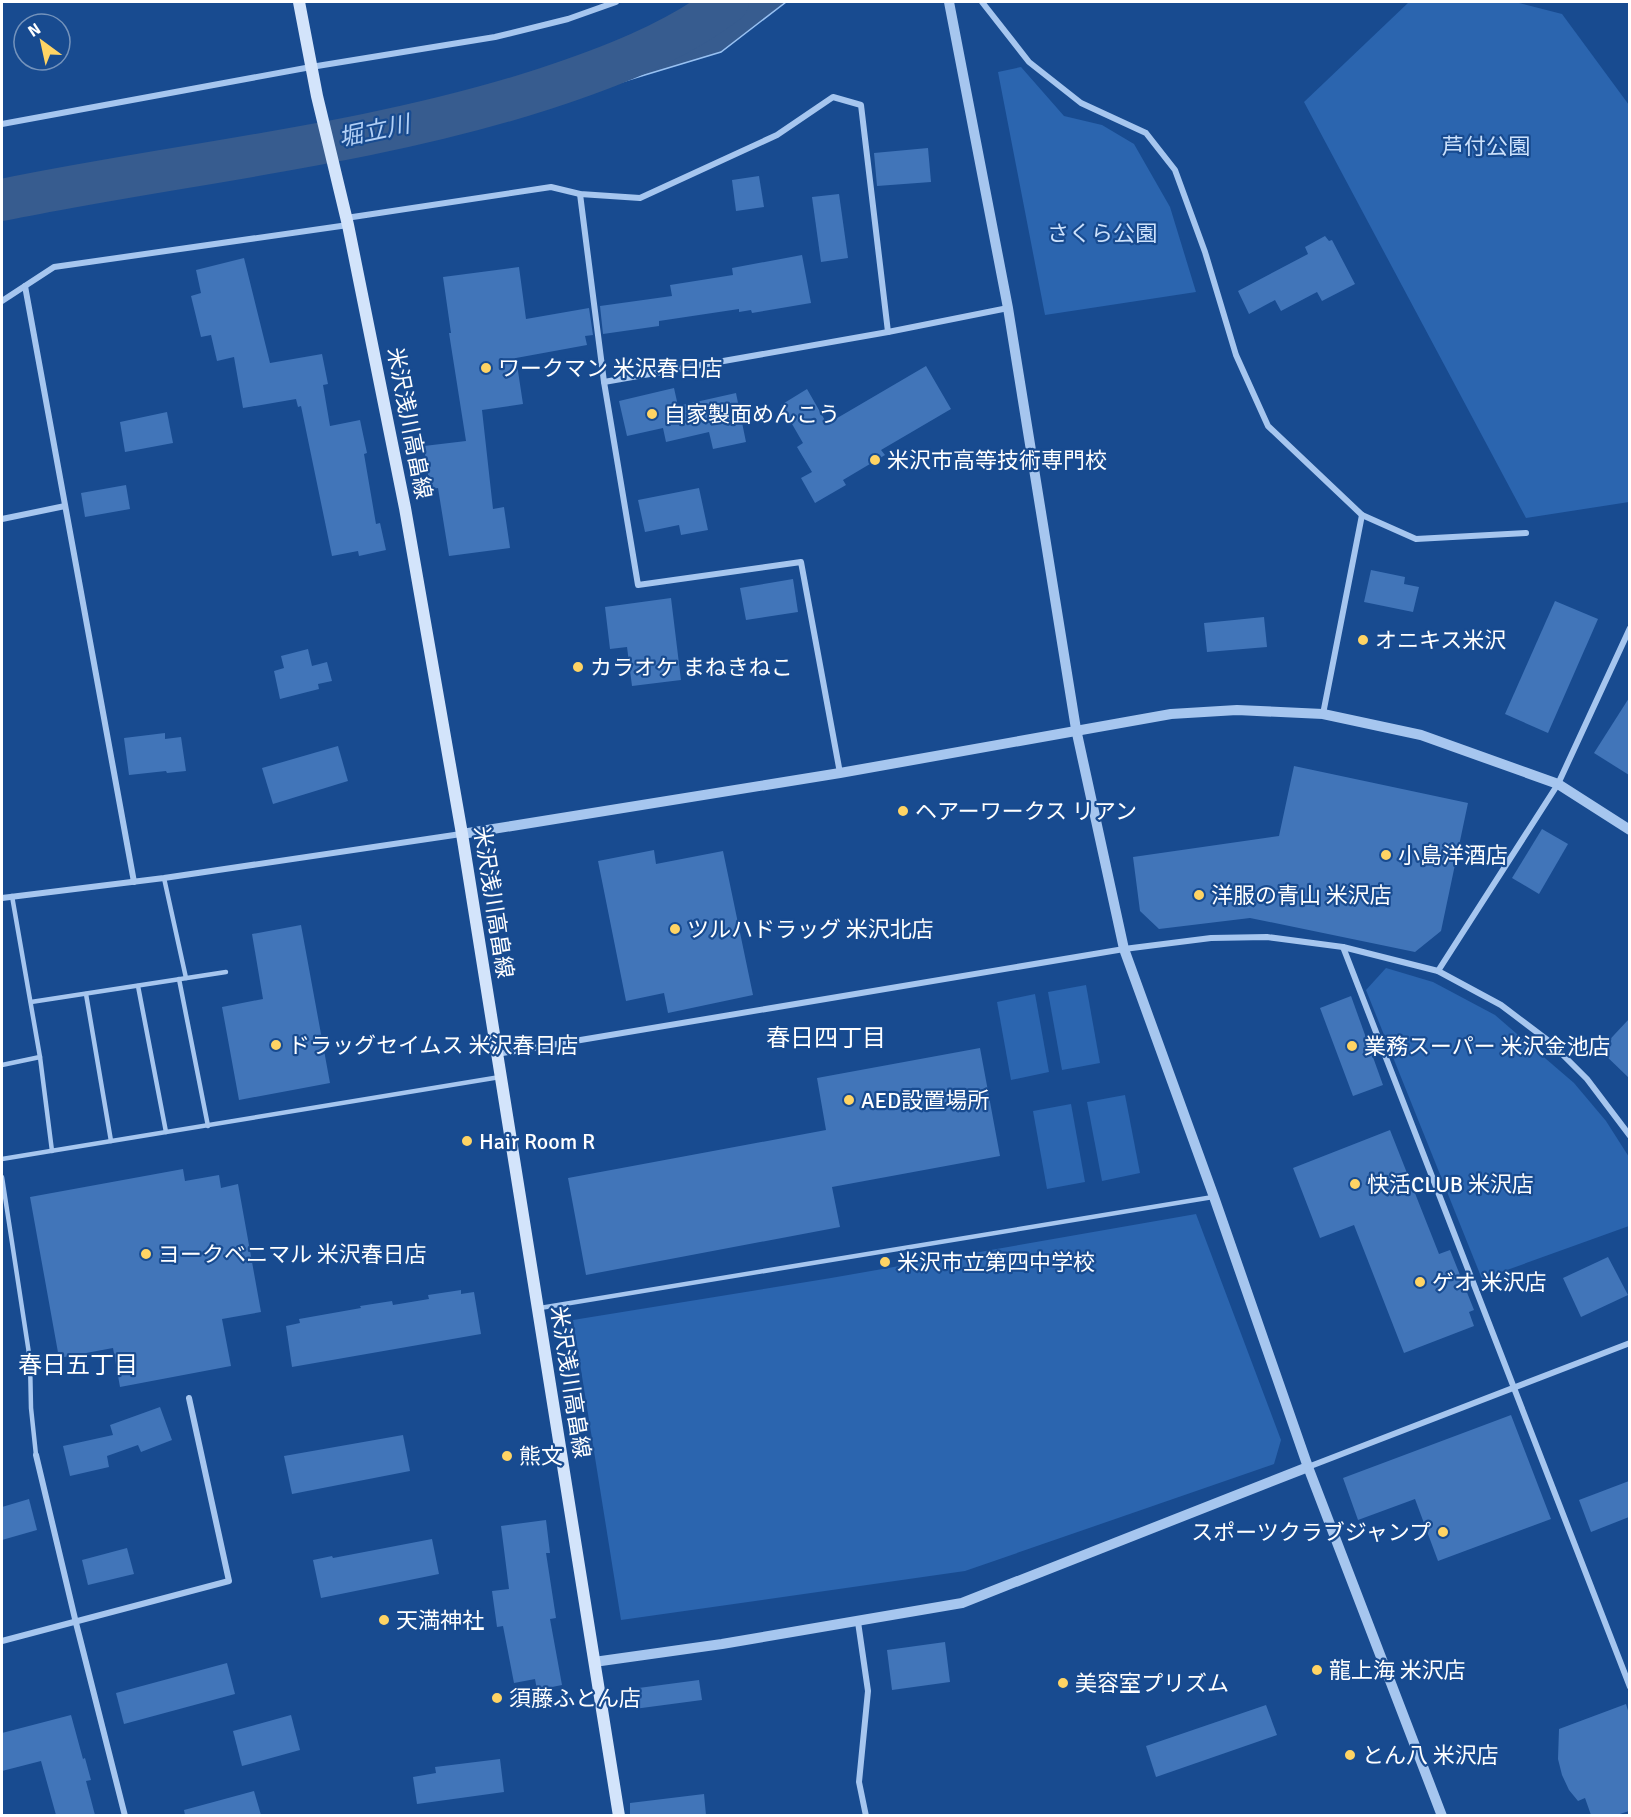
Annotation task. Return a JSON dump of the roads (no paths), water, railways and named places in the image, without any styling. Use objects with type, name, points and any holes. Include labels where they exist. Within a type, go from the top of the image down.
[{"type":"main road","name":"米沢浅川高畠線","points":[[299,2],[317,96],[347,222],[405,508],[462,834],[619,1815]]},
{"type":"street","points":[[2,124],[311,67],[495,37],[568,20],[616,2]]},
{"type":"street","points":[[949,2],[1008,308],[1076,729],[1124,949],[1308,1467],[1442,1815]]},
{"type":"street","points":[[982,2],[1029,62],[1081,103],[1146,133],[1175,170],[1205,252],[1236,355],[1268,426],[1362,515],[1416,539],[1526,533]]},
{"type":"street","points":[[2,301],[54,267],[347,222],[550,187],[580,194],[640,198],[777,135],[833,97],[861,105],[888,332]]},
{"type":"street","points":[[580,194],[604,382],[638,585],[801,562],[840,773]]},
{"type":"street","points":[[25,286],[134,882]]},
{"type":"street","points":[[604,382],[888,332],[1008,308]]},
{"type":"street","points":[[2,519],[65,506]]},
{"type":"street","points":[[1323,714],[1362,515]]},
{"type":"street","points":[[1438,971],[1558,784],[1629,628]]},
{"type":"street","points":[[2,898],[164,878],[462,834],[840,773],[1076,729],[1171,714],[1237,710],[1323,714],[1421,735],[1558,784],[1629,830]]},
{"type":"street","points":[[497,1054],[1124,949],[1211,938],[1267,937],[1343,947],[1438,971],[1501,1005],[1550,1041],[1587,1079],[1629,1136]]},
{"type":"street","points":[[1343,947],[1629,1686]]},
{"type":"street","points":[[594,1662],[722,1644],[962,1603],[1629,1343]]},
{"type":"street","points":[[2,1641],[229,1581],[189,1398]]},
{"type":"street","points":[[36,1455],[76,1623],[126,1815]]},
{"type":"street","points":[[858,1622],[868,1691],[859,1782],[866,1815]]},
{"type":"lane","points":[[164,878],[186,978]]},
{"type":"lane","points":[[12,897],[40,1057],[52,1151]]},
{"type":"lane","points":[[31,1002],[226,972]]},
{"type":"lane","points":[[179,979],[208,1125]]},
{"type":"lane","points":[[138,986],[166,1132]]},
{"type":"lane","points":[[86,994],[111,1141]]},
{"type":"lane","points":[[2,1065],[40,1057]]},
{"type":"lane","points":[[2,1159],[500,1077]]},
{"type":"lane","points":[[2,1177],[30,1360],[31,1408],[36,1455]]},
{"type":"lane","points":[[538,1308],[1214,1197]]},
{"type":"waterway","name":"堀立川","points":[[2,200],[343,139],[478,109],[568,81],[640,53],[685,30],[728,2]]},
{"type":"place","name":"ワークマン 米沢春日店","points":[[486,368]]},
{"type":"place","name":"自家製面めんこう","points":[[652,414]]},
{"type":"place","name":"米沢市高等技術専門校","points":[[875,460]]},
{"type":"place","name":"オニキス米沢","points":[[1363,640]]},
{"type":"place","name":"カラオケ まねきねこ","points":[[578,667]]},
{"type":"place","name":"ヘアーワークス リアン","points":[[903,811]]},
{"type":"place","name":"小島洋酒店","points":[[1386,855]]},
{"type":"place","name":"洋服の青山 米沢店","points":[[1199,895]]},
{"type":"place","name":"ツルハドラッグ 米沢北店","points":[[675,929]]},
{"type":"place","name":"ドラッグセイムス 米沢春日店","points":[[276,1045]]},
{"type":"place","name":"業務スーパー 米沢金池店","points":[[1352,1046]]},
{"type":"place","name":"AED設置場所","points":[[849,1100]]},
{"type":"place","name":"Hair Room R","points":[[467,1141]]},
{"type":"place","name":"快活CLUB 米沢店","points":[[1355,1184]]},
{"type":"place","name":"ヨークベニマル 米沢春日店","points":[[146,1254]]},
{"type":"place","name":"米沢市立第四中学校","points":[[885,1262]]},
{"type":"place","name":"ゲオ 米沢店","points":[[1420,1282]]},
{"type":"place","name":"熊文","points":[[507,1456]]},
{"type":"place","name":"スポーツクラブジャンプ","points":[[1443,1532]]},
{"type":"place","name":"天満神社","points":[[384,1620]]},
{"type":"place","name":"龍上海 米沢店","points":[[1317,1670]]},
{"type":"place","name":"美容室プリズム","points":[[1063,1683]]},
{"type":"place","name":"須藤ふとん店","points":[[497,1698]]},
{"type":"place","name":"とん八 米沢店","points":[[1350,1755]]},
{"type":"district","name":"春日四丁目","points":[[826,1038]]},
{"type":"district","name":"春日五丁目","points":[[78,1365]]},
{"type":"park label","name":"芦付公園","points":[[1486,146]]},
{"type":"park label","name":"さくら公園","points":[[1102,233]]}]
